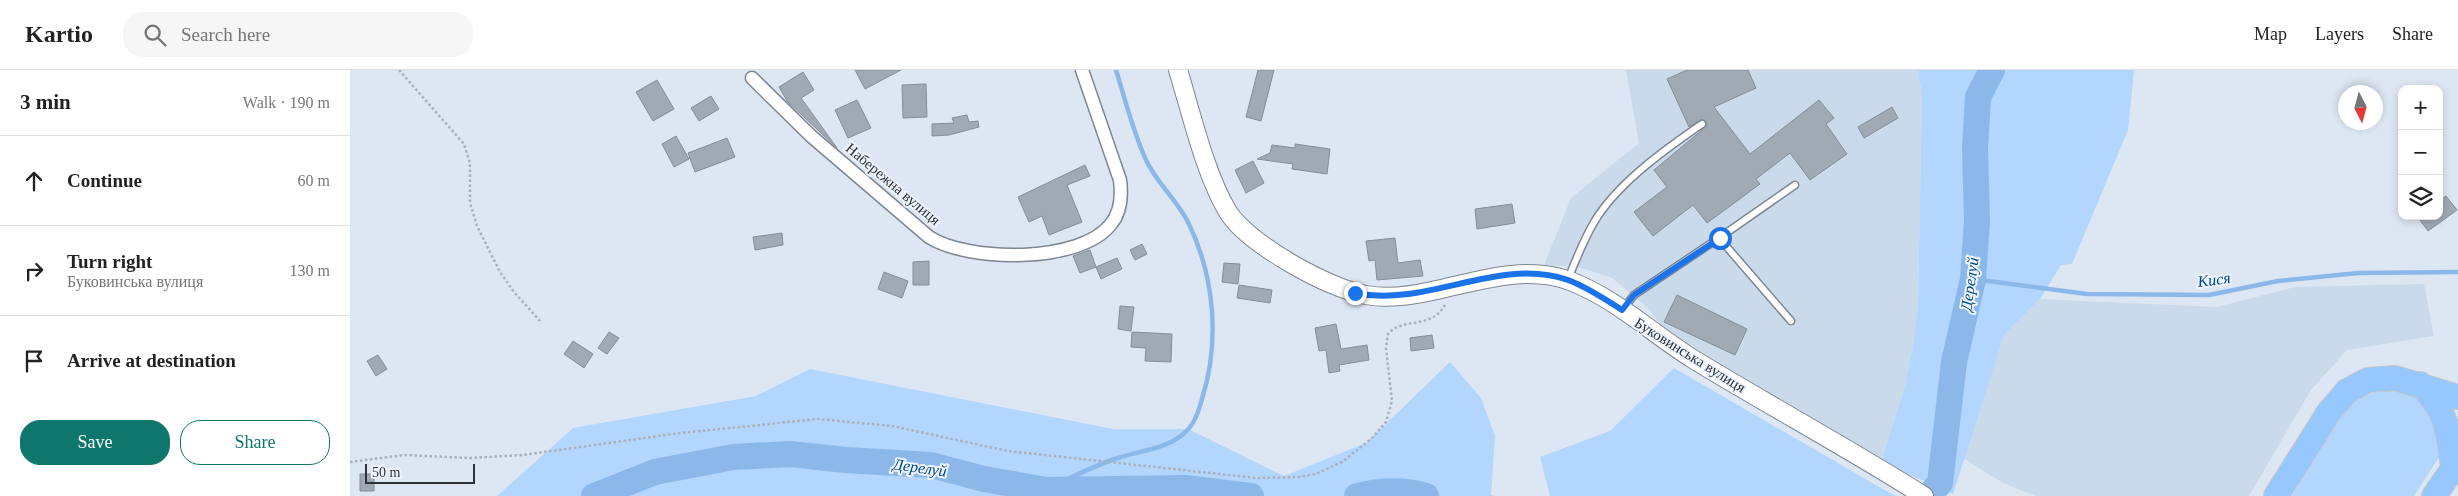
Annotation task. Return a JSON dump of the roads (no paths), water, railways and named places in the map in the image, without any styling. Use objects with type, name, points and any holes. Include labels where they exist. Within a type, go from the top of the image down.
[{"type":"highway","points":[[2276,496],[2329,412],[2347,391],[2368,380],[2395,378],[2458,397]]},
{"type":"highway","points":[[2420,384],[2441,410],[2449,432],[2456,465],[2434,496]]},
{"type":"street","name":"Набережна вулиця","points":[[752,78],[811,136],[934,240],[969,252],[1028,254],[1060,250],[1088,240],[1107,229],[1119,209],[1121,198],[1120,180],[1082,70]]},
{"type":"street","name":"Буковинська вулиця","points":[[1178,70],[1217,189],[1233,219],[1247,234],[1318,277],[1355,293],[1395,297],[1511,276],[1536,275],[1567,280],[1585,288],[1622,310],[1693,359],[1880,468],[1924,496]]},
{"type":"lane","points":[[1567,280],[1593,224],[1614,197],[1648,165],[1702,124]]},
{"type":"lane","points":[[1622,310],[1634,295],[1795,185]]},
{"type":"lane","points":[[1720,238],[1791,322]]},
{"type":"waterway","points":[[1046,490],[1106,462],[1158,447],[1175,440],[1190,428],[1195,419],[1208,377],[1213,332],[1209,287],[1204,265],[1188,222],[1155,176],[1141,149],[1116,70]]},
{"type":"waterway","name":"Дерелуй","points":[[1929,496],[1940,483],[1954,362],[1973,279],[1977,221],[1975,148],[1978,97],[1992,70]]},
{"type":"waterway","name":"Кися","points":[[1973,279],[2087,294],[2209,295],[2278,281],[2358,273],[2458,272]]},
{"type":"waterway","name":"Дерелуй","points":[[594,496],[655,472],[733,457],[790,454],[846,460],[931,465],[984,479],[1046,490],[1185,488],[1251,496]]},
{"type":"waterway","name":"Дерелуй","points":[[1357,496],[1392,491],[1426,496]]}]
